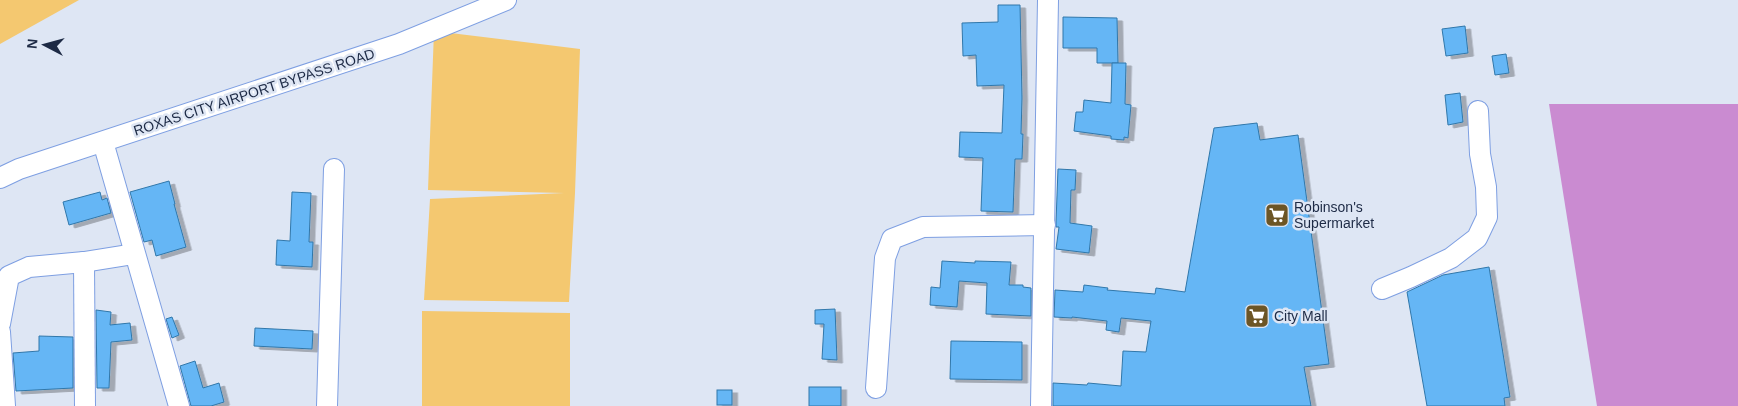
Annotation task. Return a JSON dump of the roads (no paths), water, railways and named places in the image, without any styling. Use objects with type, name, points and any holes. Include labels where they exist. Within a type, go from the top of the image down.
[{"type":"street","name":"ROXAS CITY AIRPORT BYPASS ROAD","points":[[0,178],[19,169],[400,44],[506,0]]},
{"type":"street","points":[[1041,406],[1048,0]]},
{"type":"street","points":[[1382,289],[1451,258],[1477,238],[1487,218],[1486,187],[1480,154],[1478,111]]},
{"type":"street","points":[[103,142],[179,406]]},
{"type":"street","points":[[327,406],[334,169]]},
{"type":"street","points":[[876,388],[884,267],[885,258],[892,239],[923,228],[1045,225]]},
{"type":"street","points":[[0,324],[9,276],[29,267],[84,262],[134,254]]},
{"type":"street","points":[[84,262],[85,406]]},
{"type":"street","points":[[0,332],[4,406]]},
{"type":"place","name":"Robinson's Supermarket","points":[[1277,215]]},
{"type":"place","name":"City Mall","points":[[1257,316]]}]
